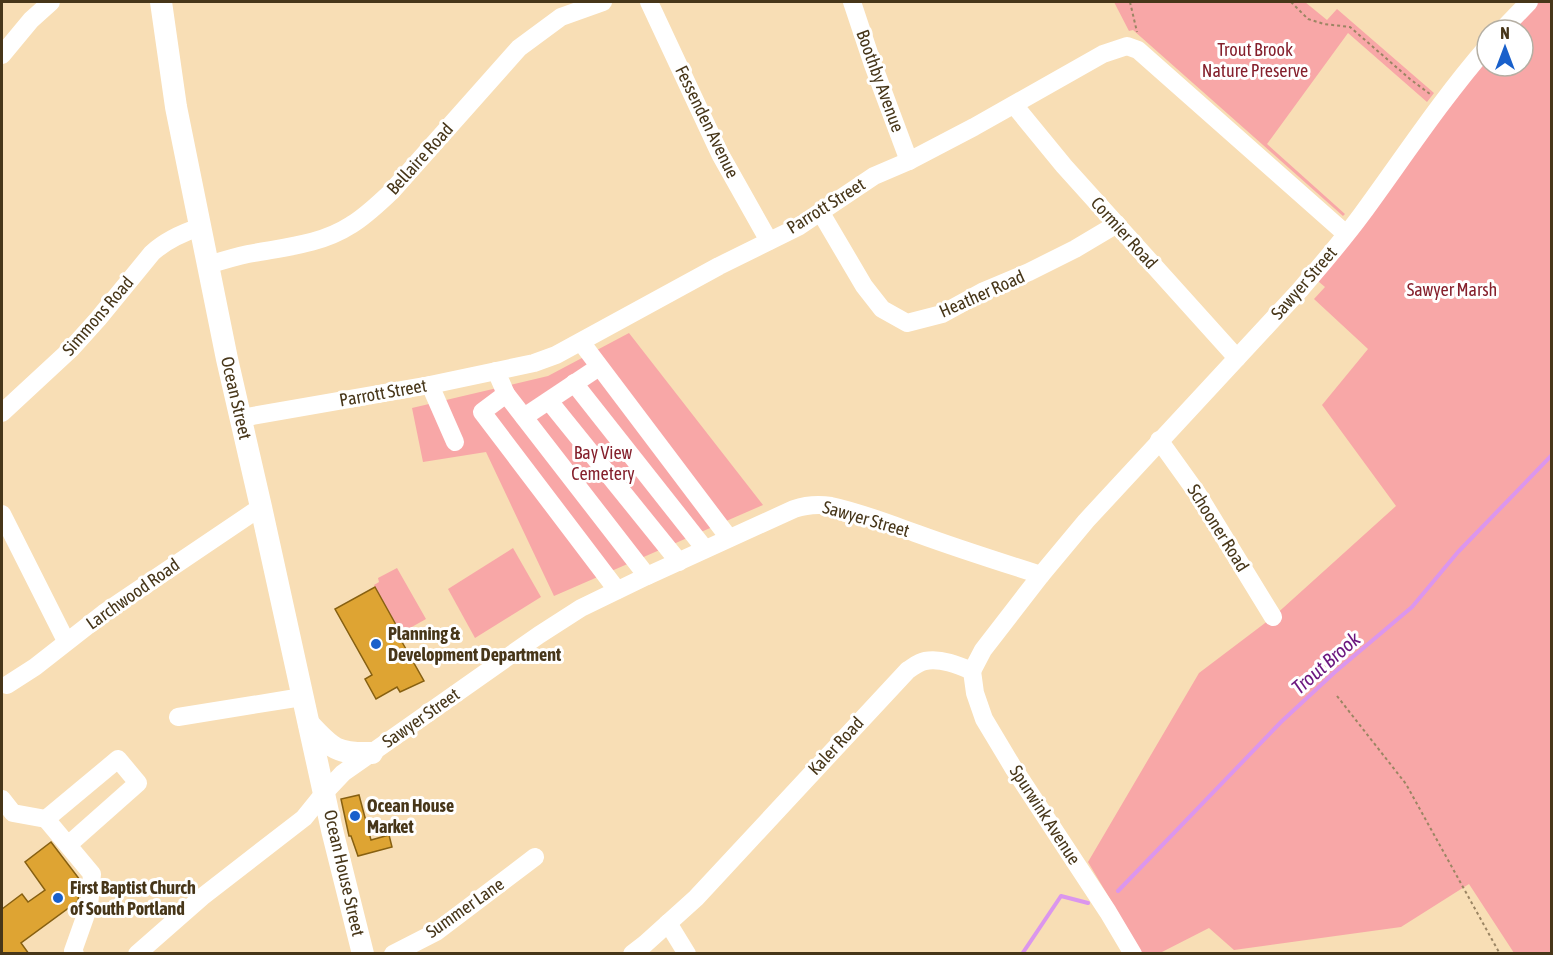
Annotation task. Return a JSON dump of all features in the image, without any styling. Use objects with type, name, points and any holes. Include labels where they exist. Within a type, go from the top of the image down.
[{"type":"main road","name":"Ocean Street","points":[[161,2],[176,107],[207,265],[325,792]]},
{"type":"main road","points":[[308,723],[326,742],[338,750],[351,754],[372,753]]},
{"type":"main road","name":"Ocean House Street","points":[[325,792],[332,830],[363,954]]},
{"type":"street","points":[[2,55],[31,20],[51,2]]},
{"type":"street","name":"Bellaire Road","points":[[207,265],[246,254],[317,241],[350,226],[391,192],[519,48],[561,17],[603,2]]},
{"type":"street","name":"Fessenden Avenue","points":[[649,2],[720,154],[769,241]]},
{"type":"street","name":"Boothby Avenue","points":[[852,2],[909,161]]},
{"type":"street","points":[[1514,18],[1529,2]]},
{"type":"street","name":"Parrott Street","points":[[241,418],[430,385],[534,363],[556,355],[719,266],[798,227],[874,176],[909,161],[1103,54],[1127,46],[1138,50]]},
{"type":"street","points":[[1138,50],[1346,234]]},
{"type":"street","name":"Sawyer Street","points":[[137,954],[202,897],[304,818],[343,773],[539,635],[582,608],[617,590],[794,509],[806,505],[829,506],[1041,575],[1086,521],[1300,290],[1363,213],[1442,103],[1475,62]]},
{"type":"street","name":"Cormier Road","points":[[1014,105],[1064,166],[1237,358]]},
{"type":"street","name":"Heather Road","points":[[821,213],[870,294],[882,309],[907,323],[942,314],[984,291],[1075,249],[1117,224]]},
{"type":"street","name":"Simmons Road","points":[[2,413],[71,349],[162,243],[200,227]]},
{"type":"street","points":[[580,342],[729,538]]},
{"type":"street","points":[[524,417],[599,367]]},
{"type":"street","points":[[496,371],[506,394],[647,576]]},
{"type":"street","points":[[574,383],[705,549]]},
{"type":"street","points":[[430,385],[455,442]]},
{"type":"street","points":[[506,394],[482,412],[617,590]]},
{"type":"street","points":[[549,401],[679,562]]},
{"type":"street","name":"Schooner Road","points":[[1160,440],[1197,493],[1273,616]]},
{"type":"street","name":"Larchwood Road","points":[[7,685],[35,667],[104,612],[261,507]]},
{"type":"street","points":[[2,514],[66,641]]},
{"type":"street","points":[[972,671],[983,650],[1041,575]]},
{"type":"street","name":"Kaler Road","points":[[632,954],[696,898],[908,670],[924,661],[938,661],[972,671]]},
{"type":"street","name":"Spurwink Avenue","points":[[972,671],[975,693],[984,719],[1133,954]]},
{"type":"street","points":[[178,717],[302,697]]},
{"type":"street","points":[[46,819],[118,759],[138,783],[68,845]]},
{"type":"street","points":[[2,799],[14,813],[46,819],[92,874],[89,906],[73,951],[75,954]]},
{"type":"street","name":"Summer Lane","points":[[393,954],[436,932],[535,857]]},
{"type":"street","points":[[668,923],[687,954]]},
{"type":"path","points":[[1130,2],[1139,38],[1138,50]]},
{"type":"path","points":[[1292,2],[1308,19],[1324,24],[1350,27],[1410,79],[1442,103]]},
{"type":"path","points":[[1337,696],[1406,784],[1500,954]]},
{"type":"green space","name":"Trout Brook Nature Preserve","points":[[1114,2],[1305,2],[1327,20],[1337,9],[1434,93],[1427,102],[1348,33],[1267,144],[1345,214],[1343,216],[1133,30],[1129,31]]},
{"type":"green space","name":"Sawyer Marsh","points":[[1529,2],[1551,2],[1551,953],[1514,953],[1469,884],[1401,927],[1234,950],[1209,928],[1160,953],[1142,953],[1088,862],[1199,673],[1273,617],[1396,506],[1322,405],[1368,349],[1314,299],[1325,287],[1312,276],[1475,63],[1475,78],[1535,78],[1535,18],[1514,18]]},
{"type":"green space","name":"Bay View Cemetery","points":[[629,333],[763,505],[554,596],[486,452],[423,462],[412,408],[548,376]]},
{"type":"green space","points":[[513,548],[541,597],[475,638],[448,589]]},
{"type":"green space","points":[[397,568],[426,619],[401,633],[374,585],[379,582],[378,578]]},
{"type":"building","name":"Planning & Development Department","points":[[375,587],[424,681],[400,692],[397,687],[376,699],[365,679],[372,675],[335,609]]},
{"type":"building","points":[[359,795],[371,840],[389,835],[392,847],[358,856],[351,836],[349,836],[341,799]]},
{"type":"building","name":"First Baptist Church of South Portland","points":[[51,842],[80,880],[78,901],[21,943],[29,954],[2,954],[2,909],[22,894],[28,902],[45,890],[25,862]]},
{"type":"waterway","name":"Trout Brook","points":[[1118,891],[1281,722],[1335,672],[1412,607],[1458,552],[1552,455]]},
{"type":"waterway","name":"Trout Brook","points":[[1022,954],[1061,896],[1088,903]]},
{"type":"place","name":"Planning & Development Department","points":[[376,644]]},
{"type":"place","name":"Ocean House Market","points":[[355,816]]},
{"type":"place","name":"First Baptist Church of South Portland","points":[[58,898]]}]
